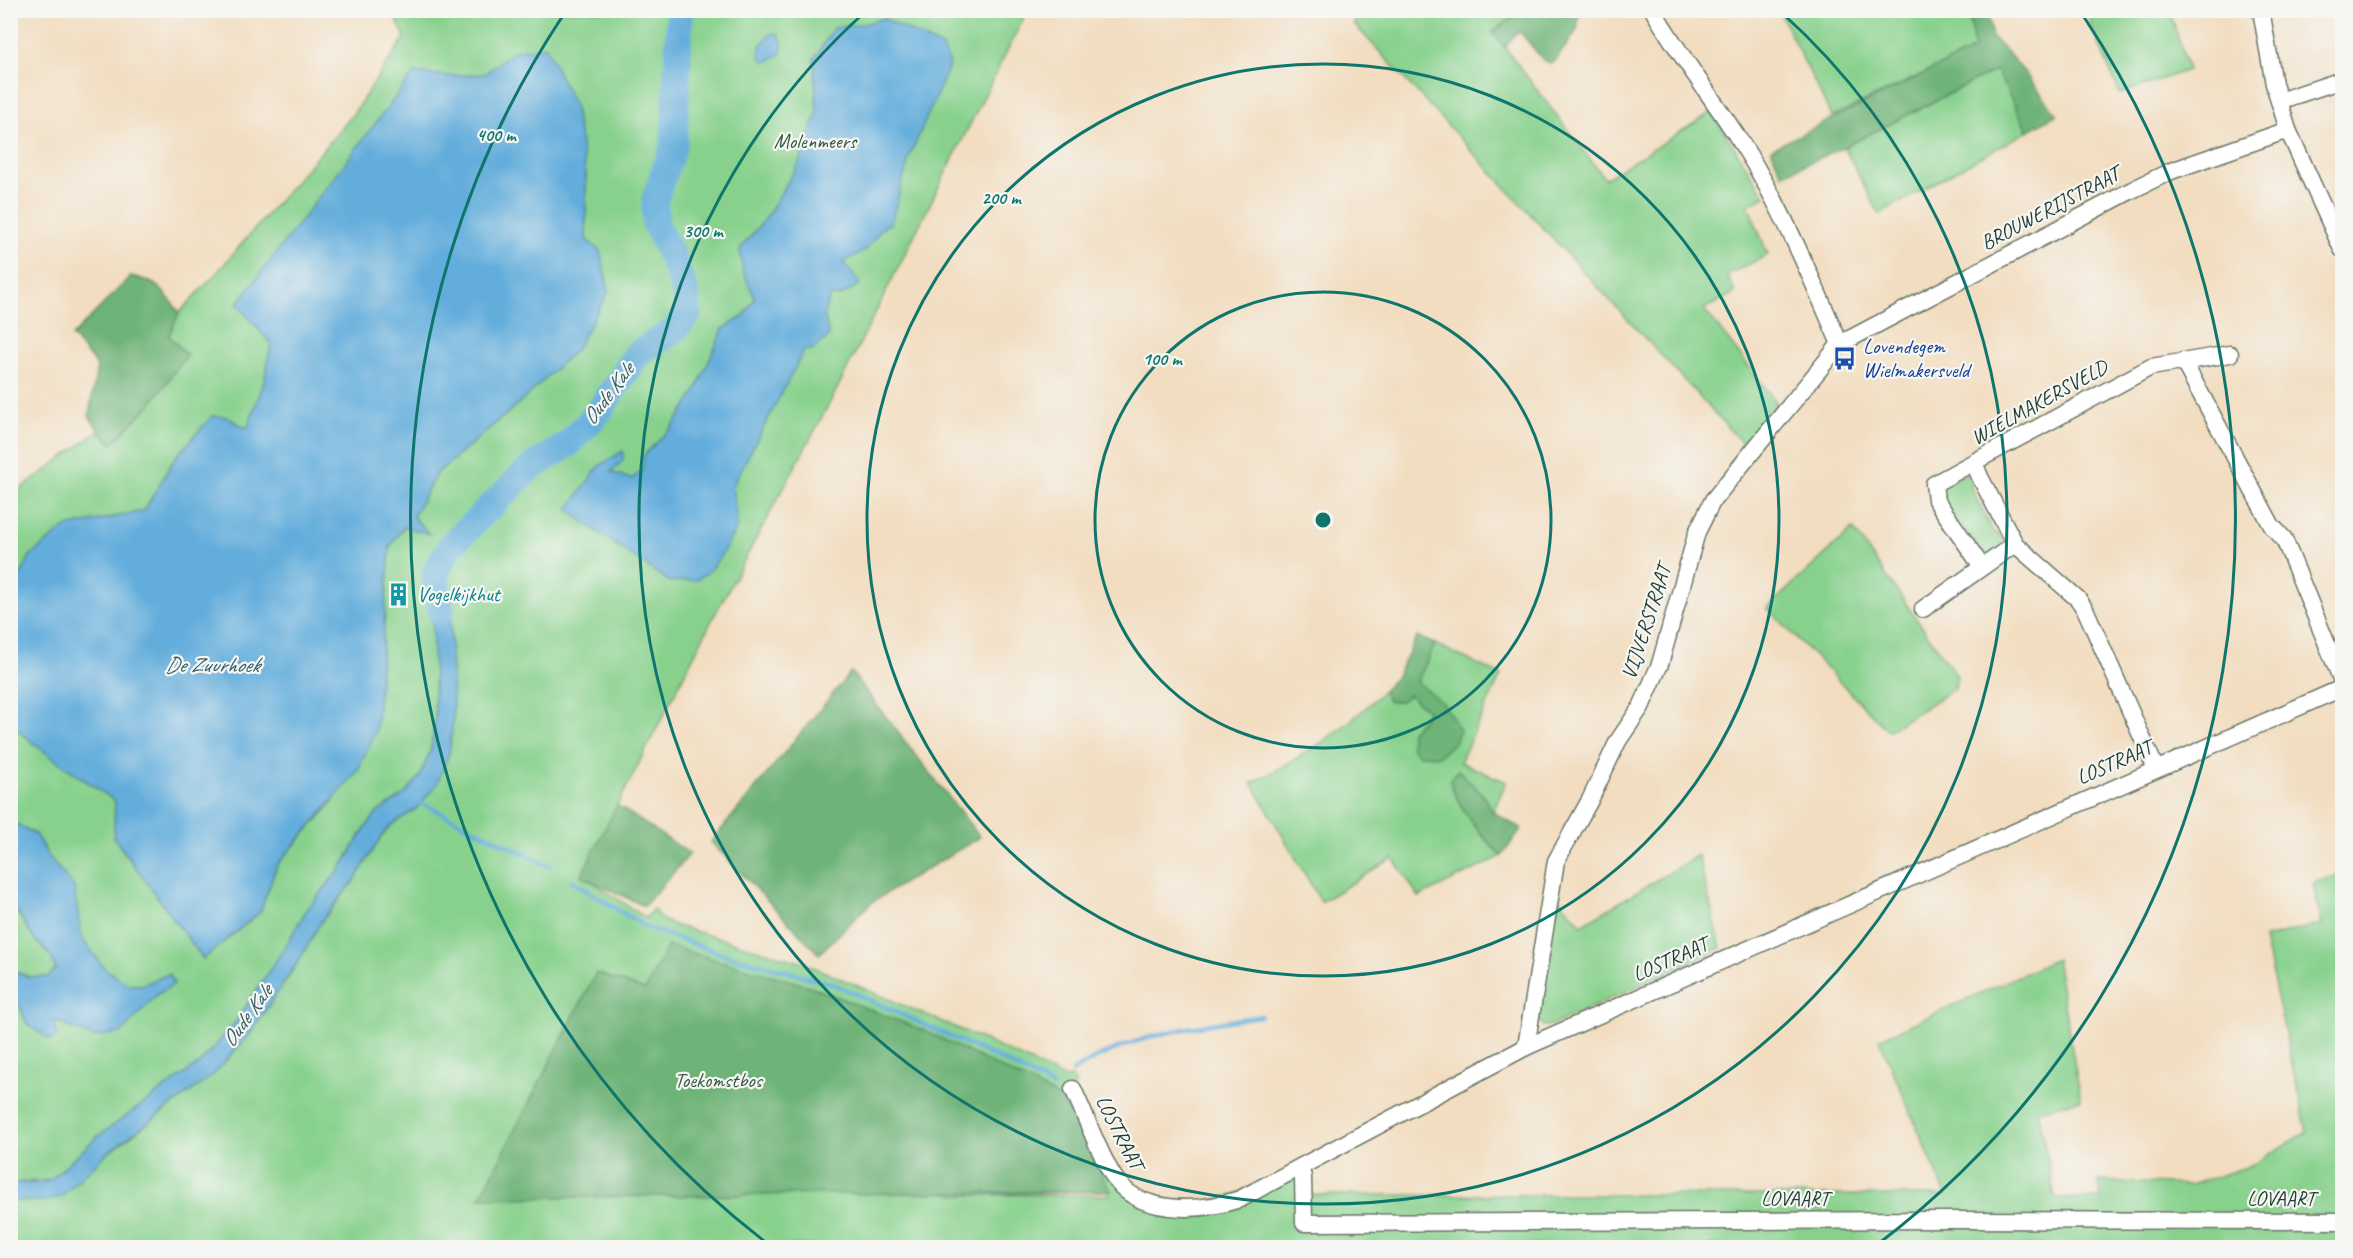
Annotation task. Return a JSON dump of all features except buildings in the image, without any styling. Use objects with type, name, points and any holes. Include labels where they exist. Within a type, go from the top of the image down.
[{"type":"street","points":[[1653,10],[1679,54],[1744,147],[1779,207],[1840,344]]},
{"type":"street","points":[[2261,10],[2279,101],[2288,129],[2343,249]]},
{"type":"street","points":[[2279,101],[2343,80]]},
{"type":"street","name":"BROUWERIJSTRAAT","points":[[1840,344],[2171,171],[2288,129]]},
{"type":"street","name":"VIJVERSTRAAT","points":[[1526,1047],[1556,861],[1590,800],[1618,741],[1641,707],[1660,664],[1696,531],[1713,500],[1840,344]]},
{"type":"street","name":"WIELMAKERSVELD","points":[[2156,769],[2079,599],[2015,544],[1974,462],[2151,367],[2230,354]]},
{"type":"street","points":[[2183,362],[2272,526],[2284,539],[2343,681]]},
{"type":"street","points":[[1974,462],[1934,484],[1934,489],[1936,500],[1982,567]]},
{"type":"street","points":[[1923,609],[2015,544]]},
{"type":"street","name":"LOSTRAAT","points":[[1073,1089],[1112,1176],[1125,1189],[1138,1198],[1176,1208],[1221,1206],[1240,1199],[1526,1047],[2343,688]]},
{"type":"street","name":"LOVAART","points":[[1299,1168],[1303,1177],[1304,1223],[1923,1220],[2343,1221]]},
{"type":"green space","points":[[1523,10],[1580,11],[1577,30],[1556,60],[1550,63],[1543,60],[1520,32],[1513,36],[1505,48],[1492,32]]},
{"type":"green space","points":[[392,11],[673,11],[668,142],[682,145],[688,11],[1027,11],[835,393],[712,620],[582,875],[646,918],[653,909],[661,919],[674,925],[804,963],[980,1038],[1066,1079],[1072,1077],[1076,1085],[1064,1091],[1125,1189],[1200,1208],[1300,1168],[1305,1195],[1946,1195],[1879,1039],[2056,959],[2081,1100],[2038,1110],[2055,1198],[2101,1199],[2098,1181],[2190,1185],[2250,1166],[2307,1132],[2264,938],[2322,924],[2313,883],[2342,874],[2342,1246],[11,1247],[11,1201],[43,1201],[212,1076],[250,1034],[301,957],[321,922],[356,878],[381,837],[390,826],[417,808],[453,722],[451,641],[436,575],[432,604],[435,721],[431,749],[420,776],[405,794],[378,812],[366,827],[341,868],[306,911],[235,1023],[200,1063],[97,1137],[50,1180],[11,1183],[10,901],[34,939],[51,956],[56,969],[48,977],[29,977],[16,972],[13,990],[27,1024],[54,1020],[93,1037],[139,1012],[156,995],[174,984],[169,974],[143,985],[129,985],[105,969],[82,939],[73,887],[49,857],[35,834],[11,821],[11,725],[50,756],[115,801],[114,838],[203,959],[260,912],[277,865],[332,803],[376,731],[390,546],[404,526],[428,533],[413,517],[436,474],[525,398],[600,251],[586,239],[586,174],[514,51],[485,74],[450,76],[414,74],[271,344],[265,379],[248,427],[243,427],[227,417],[175,458],[144,511],[66,527],[30,556],[11,597],[11,496],[99,431],[112,443],[180,312],[215,275],[351,117],[405,37]],"holes":[[[1110,1191],[1109,1195],[950,1195]]]},
{"type":"green space","points":[[1366,11],[1523,11],[1493,32],[1605,179],[1712,112],[1765,196],[1748,205],[1768,255],[1727,275],[1735,293],[1704,309],[1780,407],[1746,447],[1353,23]]},
{"type":"green space","points":[[1779,11],[1969,11],[1975,49],[1832,117]]},
{"type":"green space","points":[[1969,11],[1988,11],[1992,37],[2016,62],[2057,114],[2028,131],[1996,70],[1844,147],[1782,175],[1771,149],[1974,49]]},
{"type":"green space","points":[[2085,11],[2170,11],[2188,70],[2120,94]]},
{"type":"green space","points":[[1996,70],[2028,131],[1879,214],[1844,147]]},
{"type":"green space","points":[[131,276],[148,281],[160,288],[179,312],[169,336],[187,355],[150,405],[112,444],[89,416],[97,366],[72,336]]},
{"type":"green space","points":[[1964,474],[1972,478],[1971,487],[1993,532],[2004,539],[2002,546],[1989,554],[1982,554],[1940,497],[1940,487]]},
{"type":"green space","points":[[1853,529],[1957,676],[1955,688],[1888,731],[1767,608]]},
{"type":"green space","points":[[1417,637],[1435,644],[1417,682],[1444,704],[1460,730],[1455,742],[1439,756],[1419,755],[1411,747],[1411,731],[1425,717],[1427,710],[1409,695],[1401,701],[1389,702],[1383,691],[1396,677]]},
{"type":"green space","points":[[1435,644],[1501,675],[1460,762],[1506,782],[1493,812],[1482,794],[1452,787],[1473,824],[1502,856],[1419,897],[1393,858],[1321,902],[1252,783],[1321,743],[1353,719],[1383,691],[1389,702],[1409,695],[1427,710],[1425,717],[1417,724],[1444,704],[1417,682]]},
{"type":"green space","points":[[851,672],[980,837],[872,902],[819,954],[711,842]]},
{"type":"green space","points":[[1458,770],[1482,794],[1493,812],[1521,829],[1502,856],[1479,831],[1458,800],[1450,781]]},
{"type":"green space","points":[[617,805],[690,854],[644,906],[581,876]]},
{"type":"green space","points":[[1698,855],[1721,948],[1553,1025],[1543,1026],[1538,1020],[1556,896],[1582,925]]},
{"type":"green space","name":"Toekomstbos","points":[[668,946],[809,986],[930,1033],[1061,1098],[1111,1191],[480,1198],[596,973],[645,990]]},
{"type":"water","name":"Molenmeers","points":[[883,18],[942,47],[950,64],[909,158],[891,223],[882,228],[866,250],[843,262],[860,284],[841,296],[830,296],[824,313],[829,336],[813,350],[805,349],[733,485],[737,527],[720,557],[709,571],[697,580],[670,582],[568,509],[599,466],[623,451],[623,460],[611,472],[631,479],[643,470],[643,456],[672,427],[694,395],[723,329],[744,316],[755,298],[743,272],[740,249],[766,218],[798,165],[817,114],[814,59],[834,28],[868,23]]},
{"type":"water","points":[[777,33],[782,44],[780,55],[773,57],[770,61],[764,61],[760,57],[760,46],[770,34]]},
{"type":"water","name":"De Zuurhoek","points":[[546,46],[575,108],[586,174],[586,239],[600,251],[609,291],[576,349],[525,398],[436,474],[413,517],[429,534],[404,527],[390,546],[376,731],[357,772],[277,865],[260,912],[203,959],[114,838],[115,801],[50,756],[11,725],[11,597],[30,556],[66,527],[144,511],[175,458],[212,416],[227,417],[243,427],[248,427],[265,379],[271,344],[237,304],[414,73],[450,76],[485,74],[514,51]]},
{"type":"water","points":[[435,574],[450,603],[453,722],[449,754],[436,786],[417,808],[390,826],[381,837],[356,878],[321,922],[301,957],[250,1034],[212,1076],[109,1151],[61,1197],[43,1201],[11,1201],[11,1183],[40,1183],[50,1180],[97,1137],[200,1063],[235,1023],[306,911],[341,868],[366,827],[378,812],[405,794],[420,776],[431,749],[435,721],[432,604]]},
{"type":"water","points":[[11,821],[35,834],[49,857],[74,887],[82,939],[105,969],[129,985],[143,985],[169,974],[174,984],[156,995],[121,1033],[93,1037],[55,1021],[57,1037],[50,1040],[27,1024],[13,990],[16,972],[29,977],[48,977],[56,969],[51,956],[34,939],[11,901]]},
{"type":"water","points":[[907,1245],[2342,1247],[577,1247]]},
{"type":"waterway","name":"Oude Kale","points":[[441,611],[435,574],[450,546],[530,468],[567,445],[598,413],[638,353],[672,332],[688,314],[686,294],[673,259],[655,223],[655,199],[674,144],[680,10]]},
{"type":"waterway","points":[[417,801],[549,866]]},
{"type":"waterway","points":[[572,881],[646,927],[722,954],[834,984],[1000,1059],[1052,1086]]},
{"type":"waterway","points":[[1072,1072],[1093,1059],[1139,1041],[1187,1028],[1261,1016]]},
{"type":"place","name":"Lovendegem Wielmakersveld","points":[[1845,358]]},
{"type":"place","name":"Vogelkijkhut","points":[[399,594]]}]
